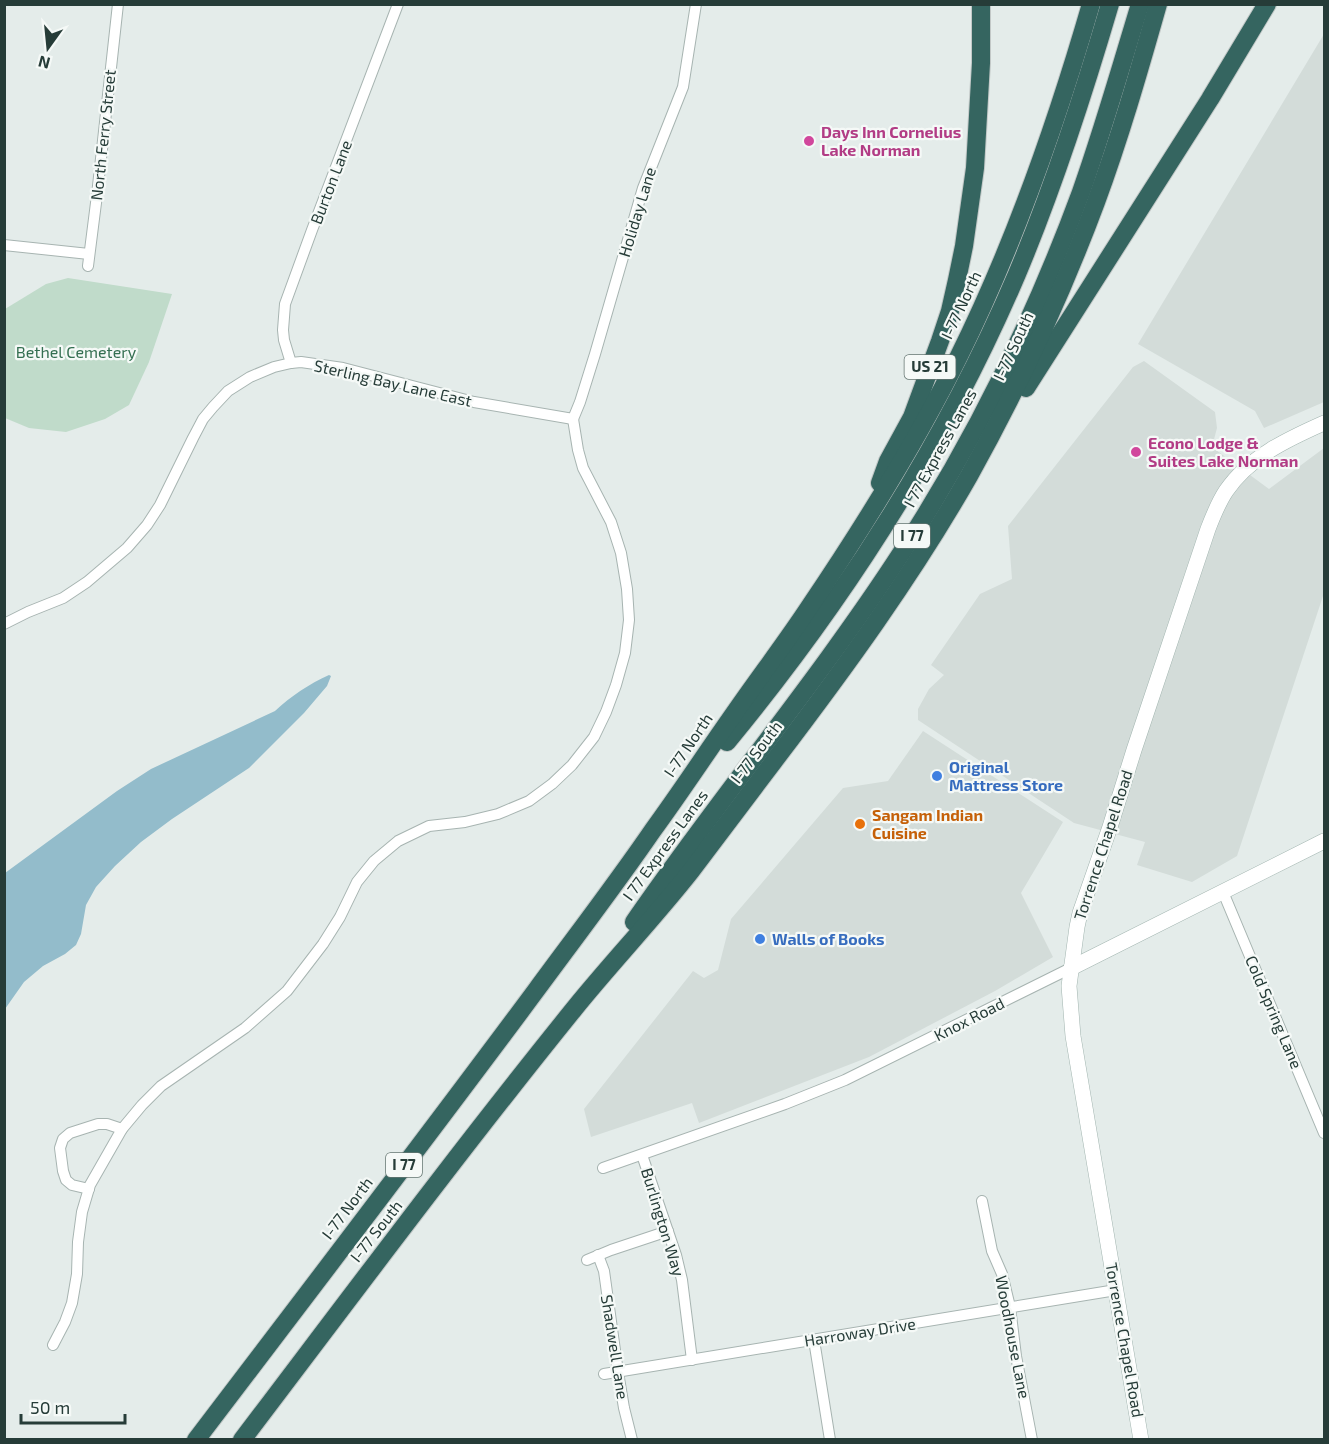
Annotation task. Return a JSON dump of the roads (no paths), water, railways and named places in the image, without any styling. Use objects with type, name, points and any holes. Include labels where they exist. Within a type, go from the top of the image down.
[{"type":"highway","name":"US 21","points":[[869,516],[888,461],[912,417],[950,311],[957,279],[969,219],[975,168],[981,63],[981,4]]},
{"type":"highway","name":"I-77 North","points":[[196,1440],[486,1057],[651,834],[809,608],[869,516],[937,400],[1000,268],[1052,132],[1091,4]]},
{"type":"highway","name":"I 77 Express Lanes","points":[[651,834],[793,658],[878,536],[928,452],[979,356],[1035,230],[1069,138],[1110,4]]},
{"type":"highway","name":"I 77 Express Lanes","points":[[575,1007],[675,862],[846,634],[902,551],[954,466],[1022,333],[1062,241],[1096,147],[1140,4]]},
{"type":"highway","name":"I-77 South","points":[[242,1440],[396,1236],[575,1007],[689,873],[801,726],[917,561],[969,474],[1034,349],[1078,247],[1113,153],[1158,4]]},
{"type":"highway","points":[[969,474],[1210,99],[1267,4]]},
{"type":"street","name":"North Ferry Street","points":[[88,266],[118,4]]},
{"type":"street","name":"Burton Lane","points":[[291,363],[282,330],[285,304],[398,4]]},
{"type":"street","name":"Holiday Lane","points":[[573,419],[592,363],[643,188],[683,87],[696,4]]},
{"type":"street","points":[[4,245],[89,254]]},
{"type":"street","name":"Sterling Bay Lane East","points":[[4,624],[63,598],[87,582],[121,553],[147,525],[160,505],[193,438],[213,407],[228,391],[250,377],[274,367],[291,363],[316,363],[474,402],[573,419]]},
{"type":"street","points":[[52,1345],[65,1322],[72,1303],[77,1274],[82,1212],[88,1190],[122,1129],[142,1105],[161,1086],[245,1028],[287,991],[323,944],[357,882],[374,861],[398,841],[429,826],[465,822],[498,814],[529,801],[572,765],[594,737],[613,694],[625,653],[628,620],[627,589],[621,553],[611,522],[583,468],[573,419]]},
{"type":"street","name":"Torrence Chapel Road","points":[[1141,1440],[1073,1036],[1069,995],[1080,913],[1216,508],[1227,489],[1244,470],[1271,449],[1324,423]]},
{"type":"street","name":"Knox Road","points":[[603,1168],[785,1104],[845,1080],[1324,842]]},
{"type":"street","name":"Cold Spring Lane","points":[[1223,892],[1324,1132]]},
{"type":"street","points":[[88,1190],[72,1185],[66,1180],[60,1148],[63,1139],[70,1133],[98,1124],[107,1124],[122,1129]]},
{"type":"street","name":"Burlington Way","points":[[642,1155],[676,1255],[682,1280],[692,1360]]},
{"type":"street","name":"Woodhouse Lane","points":[[982,1201],[992,1251],[1002,1274],[1010,1307],[1016,1356],[1032,1440]]},
{"type":"street","points":[[586,1260],[668,1231]]},
{"type":"street","name":"Shadwell Lane","points":[[598,1255],[604,1271],[618,1372],[632,1440]]},
{"type":"street","name":"Harroway Drive","points":[[604,1374],[1116,1290]]},
{"type":"street","points":[[814,1340],[830,1440]]},
{"type":"water","points":[[331,676],[327,686],[304,713],[249,768],[172,819],[141,842],[115,866],[96,887],[86,905],[81,934],[76,945],[43,966],[24,982],[5,1009],[5,873],[117,791],[151,769],[275,711],[300,691]]},
{"type":"place","name":"Days Inn Cornelius Lake Norman","points":[[809,141]]},
{"type":"place","name":"Econo Lodge & Suites Lake Norman","points":[[1136,452]]},
{"type":"place","name":"Original Mattress Store","points":[[937,776]]},
{"type":"place","name":"Sangam Indian Cuisine","points":[[860,824]]},
{"type":"place","name":"Walls of Books","points":[[760,939]]},
{"type":"park label","name":"Bethel Cemetery","points":[[76,352]]}]
